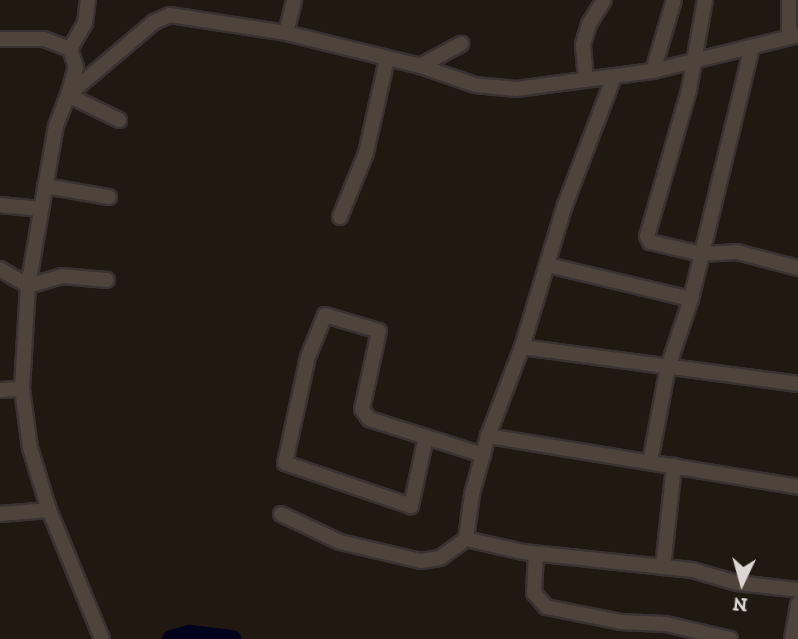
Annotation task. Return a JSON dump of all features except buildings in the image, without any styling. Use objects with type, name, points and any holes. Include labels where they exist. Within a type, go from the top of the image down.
[{"type":"street","points":[[88,0],[85,23],[70,49],[76,67],[55,126],[29,286],[22,389],[30,448],[49,510],[102,639]]},
{"type":"street","points":[[286,33],[295,0]]},
{"type":"street","points":[[586,80],[583,44],[589,24],[604,0]]},
{"type":"street","points":[[653,71],[674,0]]},
{"type":"street","points":[[705,0],[694,58],[647,236],[650,242],[701,254],[737,252],[798,268]]},
{"type":"street","points":[[68,95],[154,22],[170,15],[286,33],[420,66],[475,85],[516,89],[653,71],[694,58],[793,36],[789,0]]},
{"type":"street","points":[[0,38],[44,39],[70,49]]},
{"type":"street","points":[[420,66],[461,44]]},
{"type":"street","points":[[650,462],[668,367],[691,299],[752,46]]},
{"type":"street","points":[[340,217],[366,153],[387,59]]},
{"type":"street","points":[[281,514],[340,542],[421,561],[440,558],[466,539],[488,436],[522,347],[565,205],[614,77]]},
{"type":"street","points":[[68,95],[119,120]]},
{"type":"street","points":[[45,186],[109,197]]},
{"type":"street","points":[[0,205],[41,209]]},
{"type":"street","points":[[548,265],[691,299]]},
{"type":"street","points":[[0,268],[29,286],[62,276],[107,280]]},
{"type":"street","points":[[430,443],[411,506],[285,463],[308,356],[325,316],[379,331],[362,409],[369,419],[430,443],[483,455]]},
{"type":"street","points":[[522,347],[798,384]]},
{"type":"street","points":[[0,390],[22,389]]},
{"type":"street","points":[[488,436],[798,486]]},
{"type":"street","points":[[663,567],[674,466]]},
{"type":"street","points":[[0,514],[49,510]]},
{"type":"street","points":[[466,539],[536,554],[663,567],[737,583],[798,590]]},
{"type":"street","points":[[536,554],[534,593],[546,607],[621,622],[666,624],[730,639]]},
{"type":"street","points":[[792,639],[798,604]]},
{"type":"waterway","points":[[171,639],[189,634],[232,639]]}]
